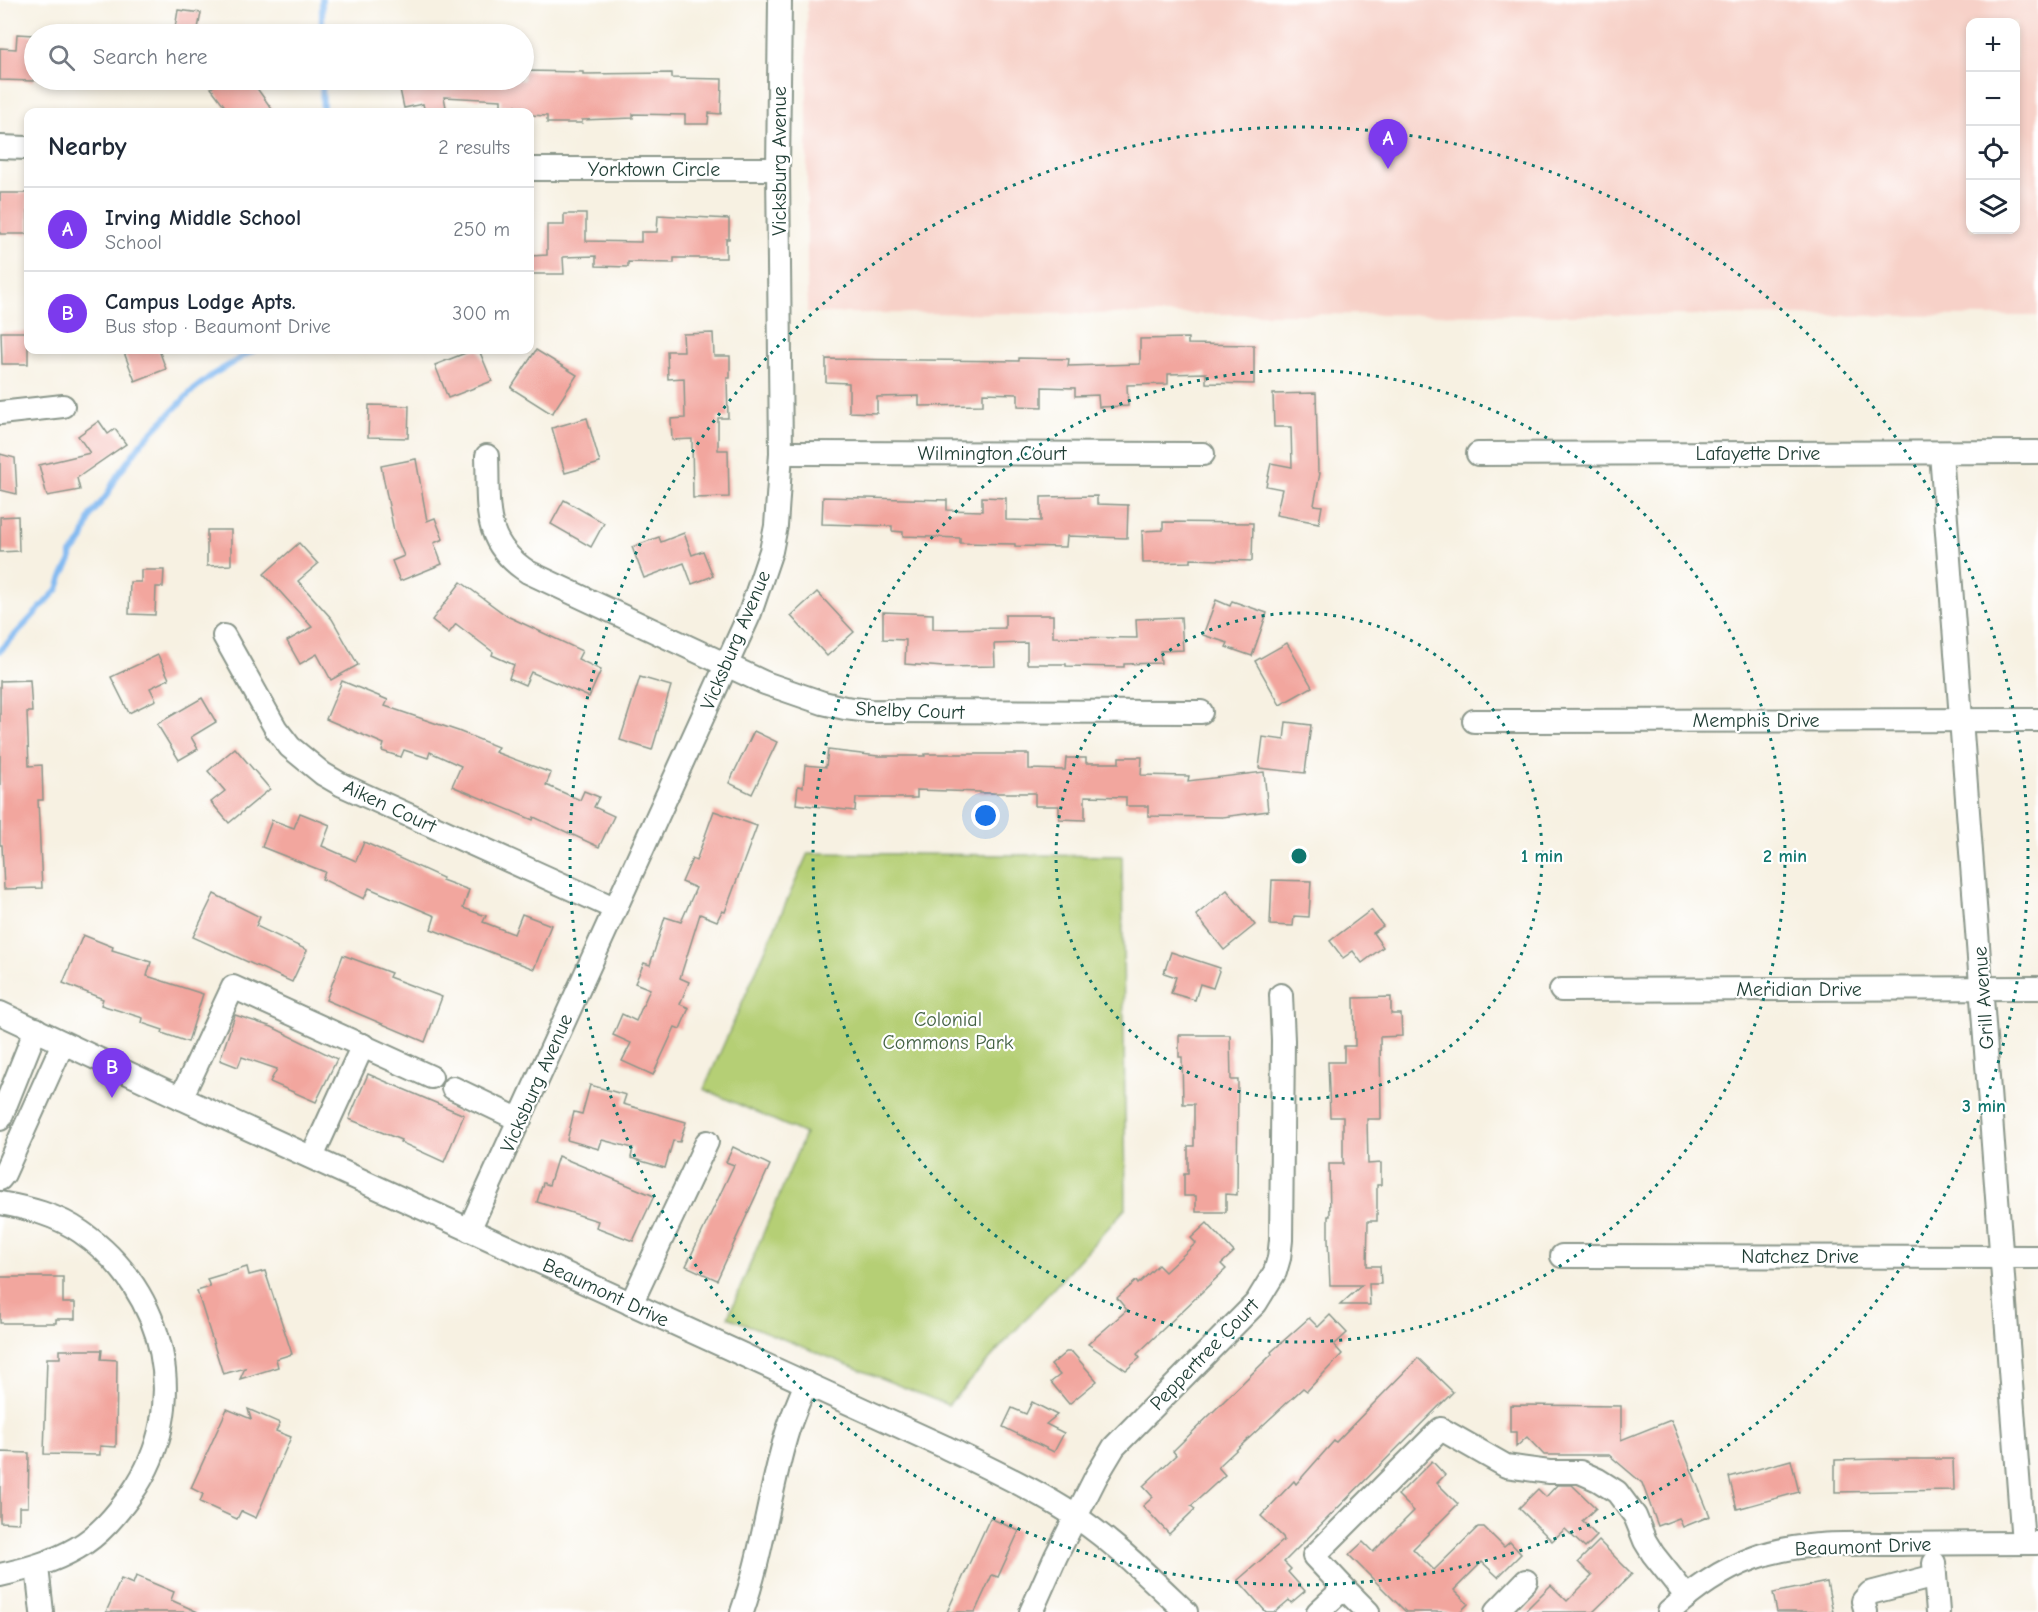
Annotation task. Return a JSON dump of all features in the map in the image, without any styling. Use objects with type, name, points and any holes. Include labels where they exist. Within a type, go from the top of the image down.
[{"type":"street","name":"Vicksburg Avenue","points":[[469,1230],[750,613],[771,551],[776,526],[781,453],[778,169],[780,0]]},
{"type":"street","points":[[0,147],[24,148]]},
{"type":"street","name":"Yorktown Circle","points":[[534,169],[778,169]]},
{"type":"street","points":[[0,413],[63,406]]},
{"type":"street","name":"Lafayette Drive","points":[[1478,454],[2038,452]]},
{"type":"street","name":"Wilmington Court","points":[[781,453],[1203,454]]},
{"type":"street","name":"Grill Avenue","points":[[1941,453],[1983,988],[2019,1501],[2031,1543]]},
{"type":"street","name":"Shelby Court","points":[[487,456],[488,508],[491,528],[501,548],[515,564],[528,573],[727,663],[765,683],[824,703],[870,711],[1201,712]]},
{"type":"street","name":"Aiken Court","points":[[224,636],[276,729],[290,747],[323,774],[353,790],[614,908]]},
{"type":"street","name":"Memphis Drive","points":[[1474,721],[2038,720]]},
{"type":"street","points":[[181,1098],[233,987],[431,1077]]},
{"type":"street","name":"Meridian Drive","points":[[1561,990],[2038,988]]},
{"type":"street","name":"Peppertree Court","points":[[1031,1612],[1096,1477],[1114,1447],[1240,1322],[1267,1288],[1275,1272],[1280,1258],[1281,1240],[1283,1040],[1281,996]]},
{"type":"street","name":"Beaumont Drive","points":[[0,1013],[1012,1480],[1076,1517],[1132,1562],[1186,1612]]},
{"type":"street","points":[[0,1119],[8,1089],[36,1029]]},
{"type":"street","points":[[0,1179],[63,1043]]},
{"type":"street","points":[[312,1157],[363,1045]]},
{"type":"street","points":[[453,1088],[520,1120]]},
{"type":"street","points":[[631,1304],[707,1142]]},
{"type":"street","points":[[0,1203],[34,1209],[81,1231],[122,1267],[151,1313],[165,1366],[163,1420],[146,1472],[115,1517],[79,1547],[37,1567],[0,1575]]},
{"type":"street","name":"Natchez Drive","points":[[1562,1256],[2038,1257]]},
{"type":"street","points":[[742,1612],[753,1582],[786,1433],[806,1383]]},
{"type":"street","points":[[1368,1612],[1314,1556],[1441,1429],[1506,1466],[1549,1472],[1581,1472],[1617,1492],[1635,1516],[1653,1554],[1687,1597]]},
{"type":"street","points":[[1933,1543],[1938,1612]]},
{"type":"street","name":"Beaumont Drive","points":[[1670,1612],[1710,1578],[1753,1558],[1779,1550],[1809,1545],[2031,1543]]},
{"type":"street","points":[[37,1567],[42,1612]]},
{"type":"street","points":[[1866,1612],[1863,1601],[1870,1593],[1935,1576]]},
{"type":"street","points":[[1496,1612],[1526,1581]]},
{"type":"street","points":[[1317,1612],[1344,1588]]},
{"type":"shaded area","points":[[807,0],[2038,0],[2038,316],[807,313]]},
{"type":"green space","name":"Colonial Commons Park","points":[[808,853],[1122,856],[1126,1208],[948,1405],[728,1317],[805,1134],[704,1089]]},
{"type":"building","points":[[178,10],[201,13],[199,24],[176,24]]},
{"type":"building","points":[[17,34],[24,34],[24,81],[0,80],[0,48],[16,49]]},
{"type":"building","points":[[534,71],[583,72],[583,74],[672,73],[672,78],[722,79],[721,114],[709,113],[708,124],[685,124],[685,115],[633,114],[633,118],[582,120],[582,123],[547,123],[547,116],[534,115],[534,108],[501,106],[501,100],[444,97],[446,107],[424,108],[423,104],[404,108],[400,90],[534,90]]},
{"type":"building","points":[[212,90],[258,90],[271,108],[226,108]]},
{"type":"building","points":[[0,193],[24,193],[24,234],[0,234]]},
{"type":"building","points":[[564,214],[586,214],[586,241],[641,242],[641,232],[657,232],[658,215],[729,219],[729,239],[726,239],[726,258],[674,258],[674,263],[628,262],[628,267],[596,266],[596,256],[563,257],[564,274],[534,274],[534,256],[547,255],[547,225],[564,225]]},
{"type":"building","points":[[1,332],[24,332],[24,354],[28,354],[28,364],[2,364]]},
{"type":"building","points":[[713,333],[714,356],[730,356],[730,378],[727,378],[728,418],[718,418],[718,450],[728,450],[729,497],[693,498],[692,439],[672,440],[671,419],[685,418],[684,378],[668,379],[667,351],[684,351],[683,334]]},
{"type":"building","points":[[1188,338],[1188,344],[1254,345],[1254,384],[1206,383],[1206,373],[1168,374],[1168,384],[1127,385],[1128,406],[1099,407],[1098,395],[1075,396],[1075,388],[1042,387],[1042,407],[1018,406],[1018,394],[983,393],[983,405],[919,406],[919,396],[877,397],[877,413],[849,412],[849,383],[826,382],[826,359],[1019,361],[1019,358],[1069,359],[1068,366],[1140,364],[1140,339]]},
{"type":"building","points":[[536,350],[577,375],[552,414],[511,388]]},
{"type":"building","points":[[125,354],[160,354],[166,369],[135,381]]},
{"type":"building","points":[[463,354],[481,354],[492,381],[448,398],[435,365]]},
{"type":"building","points":[[1316,393],[1318,472],[1320,473],[1314,505],[1322,506],[1319,523],[1276,515],[1282,489],[1266,486],[1271,463],[1292,467],[1291,427],[1274,427],[1273,394]]},
{"type":"building","points":[[369,405],[409,406],[408,438],[368,437]]},
{"type":"building","points":[[587,418],[600,463],[565,473],[552,428]]},
{"type":"building","points":[[99,421],[108,434],[115,429],[126,444],[77,478],[80,490],[47,496],[39,465],[90,453],[78,436]]},
{"type":"building","points":[[0,454],[15,458],[17,494],[0,490]]},
{"type":"building","points":[[416,459],[427,521],[435,518],[443,539],[434,543],[442,564],[400,581],[392,561],[404,556],[394,531],[381,466]]},
{"type":"building","points":[[1097,496],[1097,504],[1128,505],[1127,538],[1067,536],[1066,547],[1015,546],[1015,544],[960,543],[960,538],[903,536],[903,532],[892,531],[892,526],[822,524],[823,497],[947,500],[947,510],[982,511],[982,497],[1006,498],[1006,520],[1041,521],[1041,497]]},
{"type":"building","points":[[564,500],[604,523],[591,547],[551,524]]},
{"type":"building","points":[[18,516],[19,551],[0,552],[0,517]]},
{"type":"building","points":[[1163,522],[1253,523],[1252,561],[1191,559],[1191,562],[1143,563],[1142,531],[1163,530]]},
{"type":"building","points":[[207,530],[231,530],[231,565],[207,566]]},
{"type":"building","points":[[684,533],[692,555],[703,551],[713,576],[692,584],[684,563],[644,578],[632,547],[659,537],[661,542]]},
{"type":"building","points":[[299,543],[318,564],[298,581],[332,619],[358,665],[331,680],[317,654],[300,664],[287,641],[312,627],[264,574]]},
{"type":"building","points":[[141,570],[164,570],[163,587],[156,587],[155,615],[129,614],[130,582],[141,582]]},
{"type":"building","points":[[461,582],[507,616],[582,651],[578,659],[601,670],[589,697],[531,672],[525,685],[509,678],[514,665],[492,655],[493,652],[456,624],[449,633],[432,620]]},
{"type":"building","points":[[817,592],[854,632],[827,656],[791,616]]},
{"type":"building","points":[[1216,600],[1230,606],[1232,601],[1267,613],[1252,656],[1226,647],[1228,643],[1203,635]]},
{"type":"building","points":[[883,612],[933,614],[933,629],[1005,628],[1005,615],[1053,615],[1053,637],[1137,638],[1136,619],[1181,617],[1183,650],[1160,651],[1161,663],[1124,664],[1124,667],[1066,666],[1066,664],[1027,664],[1027,643],[994,644],[995,666],[943,667],[905,664],[906,640],[883,639]]},
{"type":"building","points":[[1287,643],[1312,687],[1280,705],[1255,661]]},
{"type":"building","points":[[158,655],[169,679],[150,688],[156,700],[129,713],[111,677]]},
{"type":"building","points":[[640,677],[671,686],[652,750],[620,740]]},
{"type":"building","points":[[30,680],[32,712],[27,712],[29,766],[42,765],[43,800],[38,800],[42,888],[4,889],[2,845],[0,845],[0,681]]},
{"type":"building","points":[[342,681],[388,700],[385,706],[498,747],[495,752],[551,773],[546,785],[580,800],[584,791],[599,797],[594,807],[614,816],[599,847],[534,817],[533,820],[452,786],[461,766],[430,752],[428,758],[404,750],[401,757],[382,751],[384,744],[326,719]]},
{"type":"building","points":[[202,698],[216,722],[191,737],[198,749],[179,760],[157,724]]},
{"type":"building","points":[[1286,722],[1311,725],[1305,773],[1259,768],[1263,737],[1284,740]]},
{"type":"building","points":[[754,731],[777,742],[752,794],[729,783]]},
{"type":"building","points":[[235,748],[270,789],[229,823],[211,802],[225,791],[208,771]]},
{"type":"building","points":[[828,750],[878,756],[1029,754],[1029,769],[1065,770],[1066,758],[1086,758],[1086,763],[1119,763],[1119,757],[1142,757],[1141,775],[1189,776],[1188,781],[1264,772],[1268,811],[1222,817],[1148,816],[1148,806],[1126,806],[1126,797],[1085,796],[1085,820],[1059,819],[1059,806],[1035,806],[1035,793],[917,790],[917,798],[856,798],[855,811],[796,804],[798,786],[803,787],[805,765],[826,767]]},
{"type":"building","points":[[714,811],[757,826],[725,912],[722,911],[717,921],[700,914],[680,978],[689,982],[680,1004],[689,1008],[680,1029],[675,1027],[653,1075],[622,1061],[631,1043],[613,1035],[622,1014],[636,1021],[650,989],[635,983],[644,963],[650,965],[665,917],[681,922],[696,888],[682,882],[692,859],[696,861]]},
{"type":"building","points":[[300,813],[330,825],[322,846],[356,861],[364,842],[443,878],[442,880],[469,890],[463,908],[486,916],[483,922],[514,934],[522,914],[551,925],[534,969],[431,929],[435,916],[369,888],[364,899],[322,879],[325,872],[262,847],[272,820],[294,828]]},
{"type":"building","points":[[1272,880],[1311,881],[1309,917],[1294,916],[1293,926],[1270,925]]},
{"type":"building","points":[[1227,890],[1255,925],[1224,950],[1196,915]]},
{"type":"building","points":[[214,894],[260,917],[256,926],[307,950],[292,982],[193,937]]},
{"type":"building","points":[[1371,910],[1383,926],[1373,933],[1383,947],[1362,963],[1353,951],[1343,958],[1330,941]]},
{"type":"building","points":[[83,935],[113,947],[112,950],[151,962],[147,976],[203,994],[188,1042],[142,1023],[143,1018],[101,1005],[103,999],[63,983]]},
{"type":"building","points":[[1171,952],[1220,968],[1213,988],[1200,984],[1195,1000],[1171,993],[1176,977],[1164,973]]},
{"type":"building","points":[[343,955],[391,973],[389,977],[442,997],[425,1042],[326,1000]]},
{"type":"building","points":[[1391,997],[1391,1014],[1401,1014],[1402,1036],[1380,1037],[1381,1119],[1367,1119],[1368,1164],[1381,1163],[1381,1185],[1377,1185],[1377,1221],[1368,1221],[1367,1266],[1380,1266],[1381,1284],[1369,1284],[1370,1305],[1340,1305],[1362,1285],[1330,1285],[1329,1164],[1343,1164],[1343,1117],[1330,1117],[1328,1062],[1344,1062],[1344,1046],[1355,1046],[1354,998]]},
{"type":"building","points":[[235,1015],[272,1027],[337,1059],[316,1102],[270,1082],[277,1069],[242,1057],[238,1067],[220,1060]]},
{"type":"building","points":[[1179,1035],[1230,1035],[1231,1080],[1238,1080],[1237,1195],[1226,1194],[1226,1212],[1196,1212],[1196,1196],[1184,1196],[1184,1174],[1188,1174],[1188,1146],[1194,1146],[1194,1104],[1183,1104]]},
{"type":"building","points":[[368,1074],[464,1115],[444,1162],[400,1142],[401,1140],[349,1119]]},
{"type":"building","points":[[590,1085],[626,1095],[623,1104],[686,1122],[680,1142],[673,1141],[665,1168],[631,1158],[633,1148],[602,1140],[599,1149],[567,1140],[574,1112],[582,1114]]},
{"type":"building","points":[[733,1147],[770,1165],[717,1280],[686,1266],[734,1165],[726,1162]]},
{"type":"building","points":[[558,1156],[654,1196],[633,1241],[596,1227],[598,1221],[537,1202],[543,1183],[549,1185]]},
{"type":"building","points":[[1207,1223],[1234,1252],[1221,1264],[1226,1269],[1137,1354],[1140,1358],[1126,1370],[1088,1344],[1127,1310],[1117,1298],[1136,1281],[1138,1284],[1158,1265],[1165,1272],[1196,1243],[1191,1238]]},
{"type":"building","points":[[247,1267],[249,1275],[265,1271],[292,1354],[276,1359],[278,1367],[240,1379],[245,1368],[223,1374],[197,1291],[210,1287],[207,1279]]},
{"type":"building","points":[[0,1277],[63,1277],[63,1303],[75,1303],[75,1319],[56,1319],[56,1323],[0,1323]]},
{"type":"building","points":[[1330,1315],[1347,1333],[1334,1345],[1342,1354],[1307,1391],[1303,1388],[1218,1467],[1225,1475],[1191,1506],[1195,1509],[1169,1534],[1143,1506],[1153,1497],[1143,1486],[1176,1455],[1173,1451],[1272,1354],[1271,1352],[1309,1318],[1318,1327]]},
{"type":"building","points":[[60,1350],[102,1350],[101,1359],[117,1360],[116,1447],[100,1446],[100,1455],[44,1454],[47,1358],[60,1358]]},
{"type":"building","points":[[1066,1352],[1072,1352],[1097,1381],[1069,1404],[1051,1382],[1060,1375],[1051,1365]]},
{"type":"building","points":[[1418,1358],[1453,1392],[1284,1562],[1291,1569],[1288,1572],[1305,1591],[1291,1603],[1289,1600],[1275,1612],[1266,1612],[1238,1580],[1284,1540],[1261,1516],[1294,1481],[1296,1484],[1334,1441],[1336,1442]]},
{"type":"building","points":[[1032,1402],[1057,1415],[1046,1424],[1064,1433],[1054,1452],[1003,1427],[1012,1408],[1026,1414]]},
{"type":"building","points":[[1510,1405],[1621,1406],[1621,1440],[1671,1420],[1710,1516],[1683,1527],[1679,1518],[1658,1526],[1642,1483],[1609,1455],[1544,1455],[1527,1437],[1516,1447],[1516,1432],[1510,1432]]},
{"type":"building","points":[[227,1409],[251,1419],[248,1409],[280,1423],[276,1431],[291,1437],[256,1518],[241,1511],[237,1519],[200,1502],[203,1494],[191,1488]]},
{"type":"building","points":[[0,1452],[29,1453],[28,1507],[19,1507],[19,1523],[0,1522]]},
{"type":"building","points":[[1953,1459],[1954,1490],[1835,1492],[1835,1460]]},
{"type":"building","points":[[1791,1460],[1799,1492],[1737,1509],[1729,1477]]},
{"type":"building","points":[[1432,1461],[1445,1475],[1437,1483],[1458,1504],[1413,1549],[1434,1570],[1478,1527],[1484,1527],[1504,1547],[1510,1542],[1521,1554],[1498,1577],[1482,1562],[1454,1590],[1468,1604],[1460,1612],[1406,1612],[1349,1555],[1363,1542],[1373,1552],[1414,1511],[1398,1495]]},
{"type":"building","points":[[1557,1485],[1572,1485],[1596,1508],[1582,1521],[1597,1536],[1585,1548],[1565,1529],[1552,1541],[1519,1508],[1538,1489],[1546,1497]]},
{"type":"building","points":[[990,1518],[1019,1531],[998,1577],[992,1575],[975,1612],[947,1612]]},
{"type":"building","points":[[1599,1541],[1632,1574],[1593,1612],[1524,1612],[1551,1585],[1567,1601],[1592,1576],[1578,1562]]},
{"type":"building","points":[[136,1576],[174,1592],[171,1600],[198,1612],[106,1612],[121,1579],[133,1584]]},
{"type":"building","points":[[1827,1582],[1833,1612],[1777,1612],[1773,1593]]},
{"type":"waterway","points":[[322,0],[322,24]]},
{"type":"waterway","points":[[322,90],[323,108]]},
{"type":"waterway","points":[[0,651],[58,589],[71,560],[71,554],[82,541],[91,515],[142,442],[193,390],[212,375],[247,354]]},
{"type":"place","name":"Irving Middle School","points":[[1388,169]]},
{"type":"place","name":"Campus Lodge Apts.","points":[[112,1098]]}]
